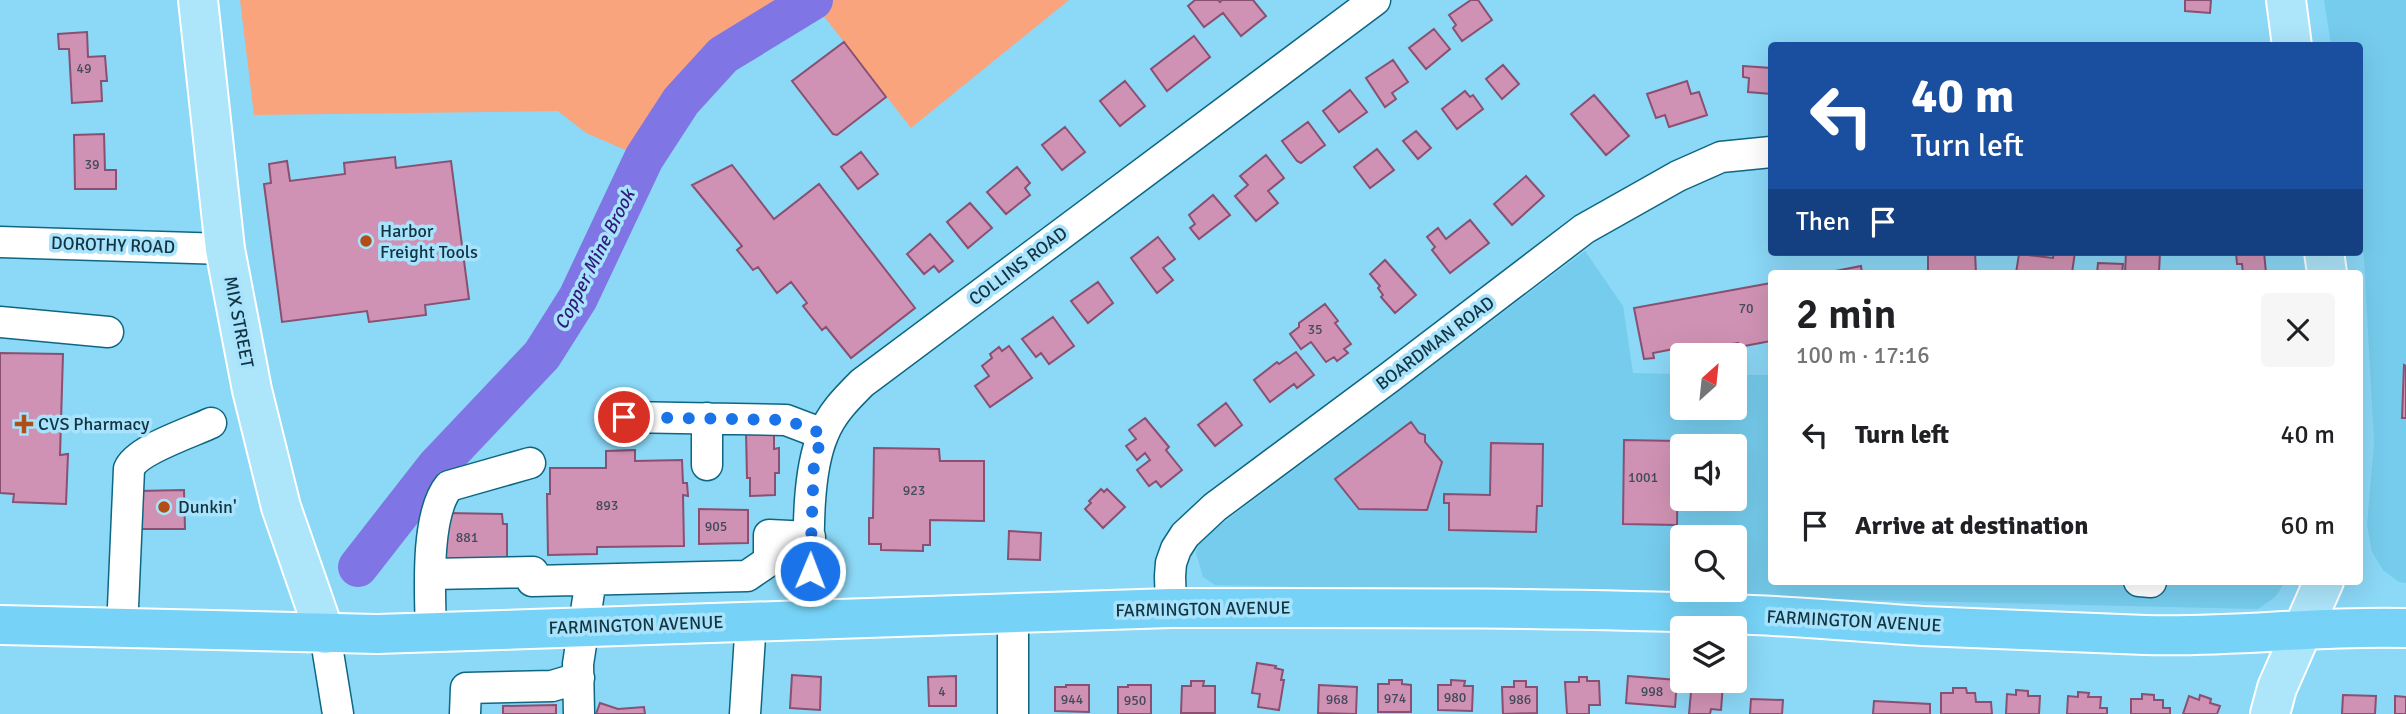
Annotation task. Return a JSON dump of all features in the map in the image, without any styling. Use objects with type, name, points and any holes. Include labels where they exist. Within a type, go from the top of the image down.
[{"type":"highway","name":"FARMINGTON AVENUE","points":[[0,625],[325,634],[1171,608],[1680,612],[2149,635],[2406,628]]},
{"type":"main road","name":"MIX STREET","points":[[198,0],[225,249],[252,390],[281,507],[325,634]]},
{"type":"main road","points":[[2286,0],[2291,42]]},
{"type":"main road","points":[[2270,714],[2277,688],[2322,585]]},
{"type":"street","name":"COLLINS ROAD","points":[[809,619],[814,461],[823,434],[836,411],[862,383],[1375,0]]},
{"type":"street","name":"BOARDMAN ROAD","points":[[1171,608],[1171,564],[1176,549],[1185,535],[1215,507],[1584,229],[1678,176],[1721,157],[1768,152]]},
{"type":"street","name":"DOROTHY ROAD","points":[[0,242],[225,249]]},
{"type":"street","points":[[0,322],[108,332]]},
{"type":"street","points":[[624,417],[786,420],[823,434]]},
{"type":"street","points":[[707,418],[707,464]]},
{"type":"street","points":[[122,630],[129,469],[132,462],[145,453],[211,423]]},
{"type":"street","points":[[431,632],[430,574],[440,496],[449,486],[530,463]]},
{"type":"street","points":[[430,574],[532,576],[588,581],[747,576],[769,561],[769,534],[810,537]]},
{"type":"street","points":[[695,578],[696,623]]},
{"type":"street","points":[[646,579],[648,625]]},
{"type":"street","points":[[465,701],[552,686],[570,701],[589,592],[588,581]]},
{"type":"street","points":[[1013,614],[1013,714]]},
{"type":"street","points":[[745,714],[751,620]]},
{"type":"street","points":[[325,634],[338,714]]},
{"type":"shaded area","points":[[240,0],[1069,0],[911,128],[812,1],[723,55],[681,101],[644,158],[586,133],[558,111],[254,115]]},
{"type":"shaded area","points":[[2324,0],[2406,0],[2406,583],[2399,582],[2383,570],[2372,552],[2367,525],[2374,443],[2363,252],[2363,42],[2331,42]]},
{"type":"shaded area","points":[[1585,251],[1623,306],[1633,373],[1670,374],[1670,420],[1747,420],[1747,375],[1768,375],[1768,585],[2283,585],[2275,597],[2258,609],[1747,597],[1747,525],[1670,525],[1670,595],[1215,585],[1203,577],[1196,553],[1199,541]]},
{"type":"building","points":[[1195,0],[1253,0],[1266,16],[1241,36],[1223,13],[1204,27],[1188,6]]},
{"type":"building","points":[[1471,0],[1478,0],[1492,20],[1462,41],[1453,28],[1456,25],[1449,15]]},
{"type":"building","points":[[2185,0],[2211,0],[2210,13],[2185,11]]},
{"type":"building","points":[[1434,29],[1450,49],[1426,69],[1409,48]]},
{"type":"building","points":[[87,32],[88,57],[105,56],[107,81],[101,81],[102,101],[72,103],[69,49],[59,49],[58,34]]},
{"type":"building","points":[[1194,36],[1210,57],[1167,91],[1151,69]]},
{"type":"building","points":[[844,42],[886,97],[837,135],[833,134],[792,81]]},
{"type":"building","points":[[1393,60],[1408,82],[1392,93],[1396,99],[1385,107],[1366,78]]},
{"type":"building","points":[[1503,65],[1519,84],[1502,99],[1486,79]]},
{"type":"building","points":[[1743,66],[1768,68],[1768,94],[1748,92],[1749,78],[1743,77]]},
{"type":"building","points":[[1125,81],[1145,106],[1120,126],[1100,101]]},
{"type":"building","points":[[1687,81],[1691,94],[1699,92],[1707,115],[1669,127],[1665,115],[1656,118],[1647,94]]},
{"type":"building","points":[[1350,90],[1367,112],[1339,132],[1323,111]]},
{"type":"building","points":[[1465,91],[1470,97],[1473,95],[1483,109],[1457,129],[1442,109]]},
{"type":"building","points":[[1594,95],[1629,136],[1606,155],[1571,114]]},
{"type":"building","points":[[1308,122],[1325,145],[1301,163],[1282,141]]},
{"type":"building","points":[[1065,127],[1085,152],[1062,170],[1042,145]]},
{"type":"building","points":[[1416,131],[1431,148],[1418,159],[1403,141]]},
{"type":"building","points":[[104,134],[105,170],[116,170],[116,189],[75,189],[74,135]]},
{"type":"building","points":[[1377,149],[1394,170],[1370,188],[1354,167]]},
{"type":"building","points":[[861,152],[878,174],[858,189],[841,167]]},
{"type":"building","points":[[1266,155],[1284,178],[1268,191],[1278,203],[1256,221],[1235,196],[1248,185],[1240,176]]},
{"type":"building","name":"Harbor Freight Tools","points":[[395,157],[396,168],[451,161],[469,299],[425,305],[426,315],[369,322],[367,311],[282,322],[264,184],[271,183],[269,164],[287,161],[290,181],[345,174],[344,163]]},
{"type":"building","points":[[732,165],[774,219],[819,184],[915,308],[851,358],[826,327],[822,330],[803,306],[807,303],[791,282],[777,293],[758,267],[753,270],[737,250],[742,246],[692,185]]},
{"type":"building","points":[[1017,167],[1030,183],[1025,188],[1030,195],[1006,214],[987,192]]},
{"type":"building","points":[[1526,176],[1544,196],[1512,225],[1494,204]]},
{"type":"building","points":[[1213,195],[1230,215],[1199,239],[1190,228],[1195,224],[1189,215]]},
{"type":"building","points":[[970,203],[992,228],[968,248],[947,222]]},
{"type":"building","points":[[1470,220],[1489,243],[1450,273],[1432,250],[1435,247],[1427,237],[1438,228],[1446,239]]},
{"type":"building","points":[[930,234],[953,261],[939,272],[934,266],[924,274],[907,254]]},
{"type":"building","points":[[1158,237],[1175,259],[1163,268],[1173,280],[1157,293],[1131,258]]},
{"type":"building","points":[[1928,256],[1975,256],[1976,270],[1928,270]]},
{"type":"building","points":[[2019,256],[2074,256],[2072,270],[2016,270]]},
{"type":"building","points":[[2126,256],[2160,256],[2159,270],[2125,270]]},
{"type":"building","points":[[2236,256],[2264,256],[2266,270],[2243,270],[2242,264],[2237,264]]},
{"type":"building","points":[[1385,260],[1416,295],[1395,313],[1381,297],[1383,295],[1378,288],[1380,286],[1370,274]]},
{"type":"building","points":[[2098,263],[2123,264],[2122,270],[2097,270]]},
{"type":"building","points":[[1861,266],[1862,270],[1840,270]]},
{"type":"building","points":[[1098,282],[1113,303],[1088,323],[1071,301]]},
{"type":"building","points":[[1768,284],[1768,342],[1747,346],[1747,343],[1670,343],[1670,350],[1653,353],[1654,358],[1644,359],[1634,308]]},
{"type":"building","points":[[1325,304],[1351,344],[1344,349],[1348,353],[1337,361],[1334,357],[1326,362],[1311,342],[1301,349],[1290,334],[1299,327],[1299,323]]},
{"type":"building","points":[[1053,317],[1074,346],[1049,364],[1041,353],[1036,357],[1022,339]]},
{"type":"building","points":[[1009,346],[1032,378],[990,407],[975,386],[989,376],[982,366],[992,358],[990,354],[999,347],[1002,351]]},
{"type":"building","points":[[1296,352],[1314,375],[1297,388],[1294,384],[1270,402],[1254,380],[1277,362],[1279,364]]},
{"type":"building","points":[[0,353],[63,354],[60,455],[68,454],[66,504],[13,502],[14,494],[0,493]]},
{"type":"building","points":[[2404,365],[2406,418],[2402,418]]},
{"type":"building","points":[[1226,403],[1242,425],[1215,446],[1198,425]]},
{"type":"building","points":[[1145,418],[1169,447],[1166,450],[1182,470],[1161,487],[1156,481],[1149,486],[1137,470],[1150,460],[1145,453],[1137,460],[1126,446],[1136,439],[1129,430]]},
{"type":"building","points":[[1411,422],[1419,433],[1425,435],[1425,442],[1442,462],[1427,510],[1359,509],[1335,479]]},
{"type":"building","points":[[746,431],[774,431],[774,449],[779,448],[779,473],[775,473],[775,495],[750,496]]},
{"type":"building","points":[[1624,440],[1670,441],[1670,511],[1677,511],[1677,525],[1623,524]]},
{"type":"building","points":[[1491,443],[1543,444],[1542,506],[1537,506],[1536,532],[1449,530],[1449,503],[1444,503],[1444,494],[1490,495]]},
{"type":"building","points":[[874,448],[939,449],[940,461],[984,461],[984,521],[930,520],[930,545],[923,545],[923,551],[881,550],[881,544],[869,544],[869,518],[873,518]]},
{"type":"building","points":[[635,450],[635,461],[682,460],[683,483],[687,483],[688,496],[683,495],[684,546],[597,547],[597,554],[548,555],[547,494],[550,494],[550,468],[606,468],[606,451]]},
{"type":"building","points":[[1101,489],[1104,492],[1107,489],[1125,507],[1103,528],[1085,509]]},
{"type":"building","points":[[184,490],[185,529],[139,529],[138,491]]},
{"type":"building","points":[[699,509],[748,510],[748,543],[699,544]]},
{"type":"building","points":[[447,513],[502,514],[503,524],[507,524],[507,561],[444,560]]},
{"type":"building","points":[[1009,531],[1041,533],[1040,560],[1008,559]]},
{"type":"building","points":[[1257,663],[1283,670],[1279,710],[1258,707],[1260,694],[1252,693]]},
{"type":"building","points":[[792,675],[821,677],[820,710],[790,708]]},
{"type":"building","points":[[956,676],[956,706],[929,706],[928,677]]},
{"type":"building","points":[[1628,676],[1670,679],[1670,693],[1676,693],[1675,707],[1626,703]]},
{"type":"building","points":[[1579,677],[1587,677],[1587,681],[1599,681],[1600,705],[1589,705],[1589,714],[1567,714],[1565,682],[1579,682]]},
{"type":"building","points":[[1389,680],[1402,680],[1402,684],[1411,685],[1411,712],[1378,712],[1378,684],[1389,684]]},
{"type":"building","points":[[1451,680],[1465,681],[1464,686],[1473,686],[1472,711],[1438,710],[1438,685],[1451,685]]},
{"type":"building","points":[[1191,681],[1204,681],[1203,686],[1215,686],[1215,713],[1181,713],[1182,686],[1191,686]]},
{"type":"building","points":[[1514,681],[1526,681],[1526,687],[1537,687],[1537,713],[1503,714],[1502,687],[1514,687]]},
{"type":"building","points":[[1089,685],[1089,712],[1055,711],[1055,687]]},
{"type":"building","points":[[1151,685],[1151,714],[1118,714],[1118,687]]},
{"type":"building","points":[[1319,685],[1357,687],[1356,714],[1318,713]]},
{"type":"building","points":[[1953,688],[1966,688],[1967,693],[1975,693],[1976,702],[1991,702],[1992,714],[1941,714],[1941,693],[1953,693]]},
{"type":"building","points":[[2016,690],[2028,691],[2028,696],[2040,696],[2039,714],[2006,714],[2007,694],[2016,695]]},
{"type":"building","points":[[2078,692],[2089,693],[2088,697],[2101,697],[2100,708],[2107,708],[2107,714],[2067,714],[2068,696],[2078,697]]},
{"type":"building","points":[[1691,693],[1722,693],[1721,710],[1711,709],[1710,714],[1689,714]]},
{"type":"building","points":[[2142,694],[2154,695],[2154,700],[2163,700],[2163,708],[2170,708],[2170,714],[2131,714],[2131,699],[2142,699]]},
{"type":"building","points":[[2200,695],[2211,699],[2210,703],[2220,706],[2217,714],[2183,714],[2189,696],[2199,700]]},
{"type":"building","points":[[2343,695],[2376,696],[2375,714],[2342,714]]},
{"type":"building","points":[[2395,696],[2406,697],[2406,714],[2395,714]]},
{"type":"building","points":[[1751,699],[1783,700],[1782,714],[1750,714]]},
{"type":"building","points":[[1874,701],[1930,704],[1930,714],[1873,714]]},
{"type":"building","points":[[600,703],[618,709],[644,707],[645,714],[596,714]]},
{"type":"building","points":[[556,705],[556,714],[503,714],[503,706]]},
{"type":"waterway","name":"Copper Mine Brook","points":[[358,567],[436,467],[542,355],[578,298],[644,158],[681,101],[723,55],[813,0]]},
{"type":"place","name":"Harbor Freight Tools","points":[[366,241]]},
{"type":"place","name":"CVS Pharmacy","points":[[24,424]]},
{"type":"place","name":"Dunkin'","points":[[164,507]]},
{"type":"route","points":[[624,417],[786,420],[823,434],[814,461],[811,491],[810,571]]}]
